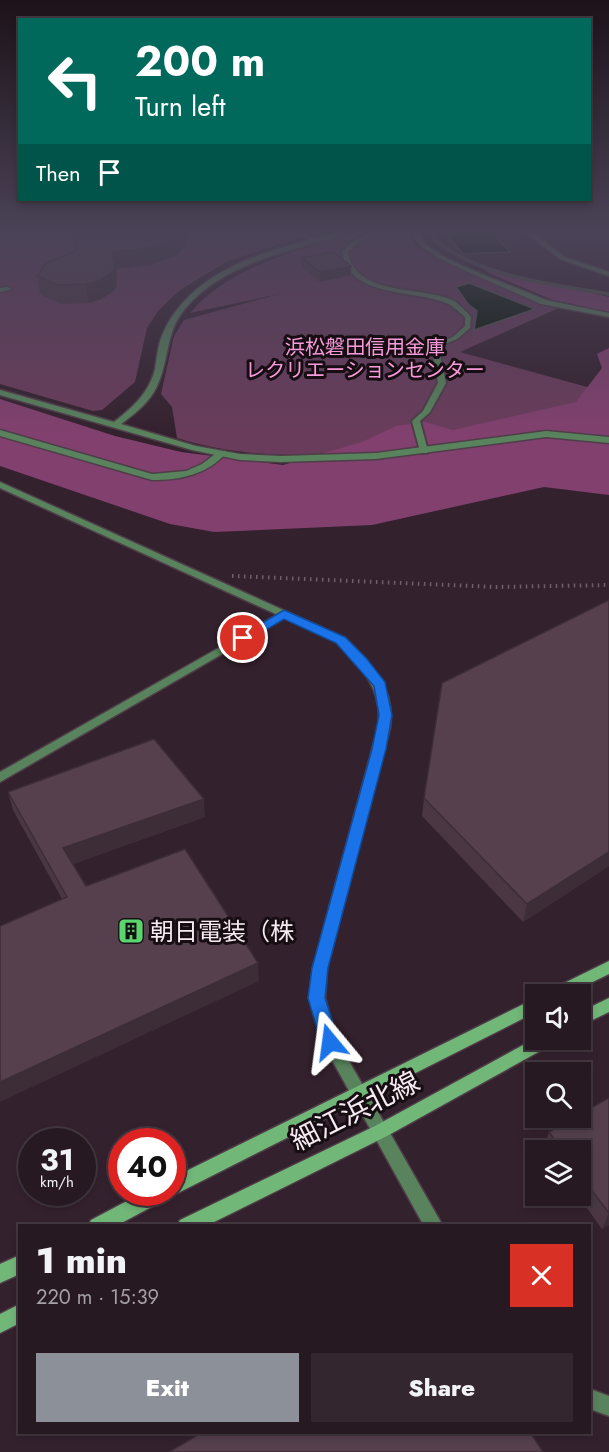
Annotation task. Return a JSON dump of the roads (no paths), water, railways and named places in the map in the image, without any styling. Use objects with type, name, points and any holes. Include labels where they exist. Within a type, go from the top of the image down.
[{"type":"main road","points":[[575,984],[609,967]]},
{"type":"main road","points":[[591,1014],[609,1004]]},
{"type":"main road","name":"細江浜北線","points":[[186,1180],[525,1010]]},
{"type":"main road","name":"細江浜北線","points":[[190,1224],[381,1131],[528,1050]]},
{"type":"main road","points":[[100,1224],[135,1206]]},
{"type":"main road","points":[[0,1274],[18,1265]]},
{"type":"main road","points":[[0,1324],[18,1314]]},
{"type":"street","points":[[115,425],[146,398],[155,382],[166,333],[177,313],[189,300]]},
{"type":"street","points":[[539,300],[609,315]]},
{"type":"street","points":[[0,392],[222,453],[281,459],[376,456],[546,434],[609,440]]},
{"type":"street","points":[[0,433],[152,477],[176,478],[196,472],[222,453]]},
{"type":"street","points":[[0,485],[341,640],[380,685],[386,715],[379,749],[320,968],[317,998],[330,1042],[433,1224]]},
{"type":"street","points":[[0,778],[284,614]]},
{"type":"street","points":[[591,1399],[609,1407]]},
{"type":"lane","points":[[424,451],[416,421],[426,412],[442,383],[434,346],[454,338],[468,327],[468,317],[451,302],[444,300]]},
{"type":"place","name":"朝日電装（株","points":[[131,931]]},
{"type":"park label","name":"浜松磐田信用金庫 レクリエーションセンター","points":[[365,358]]}]
